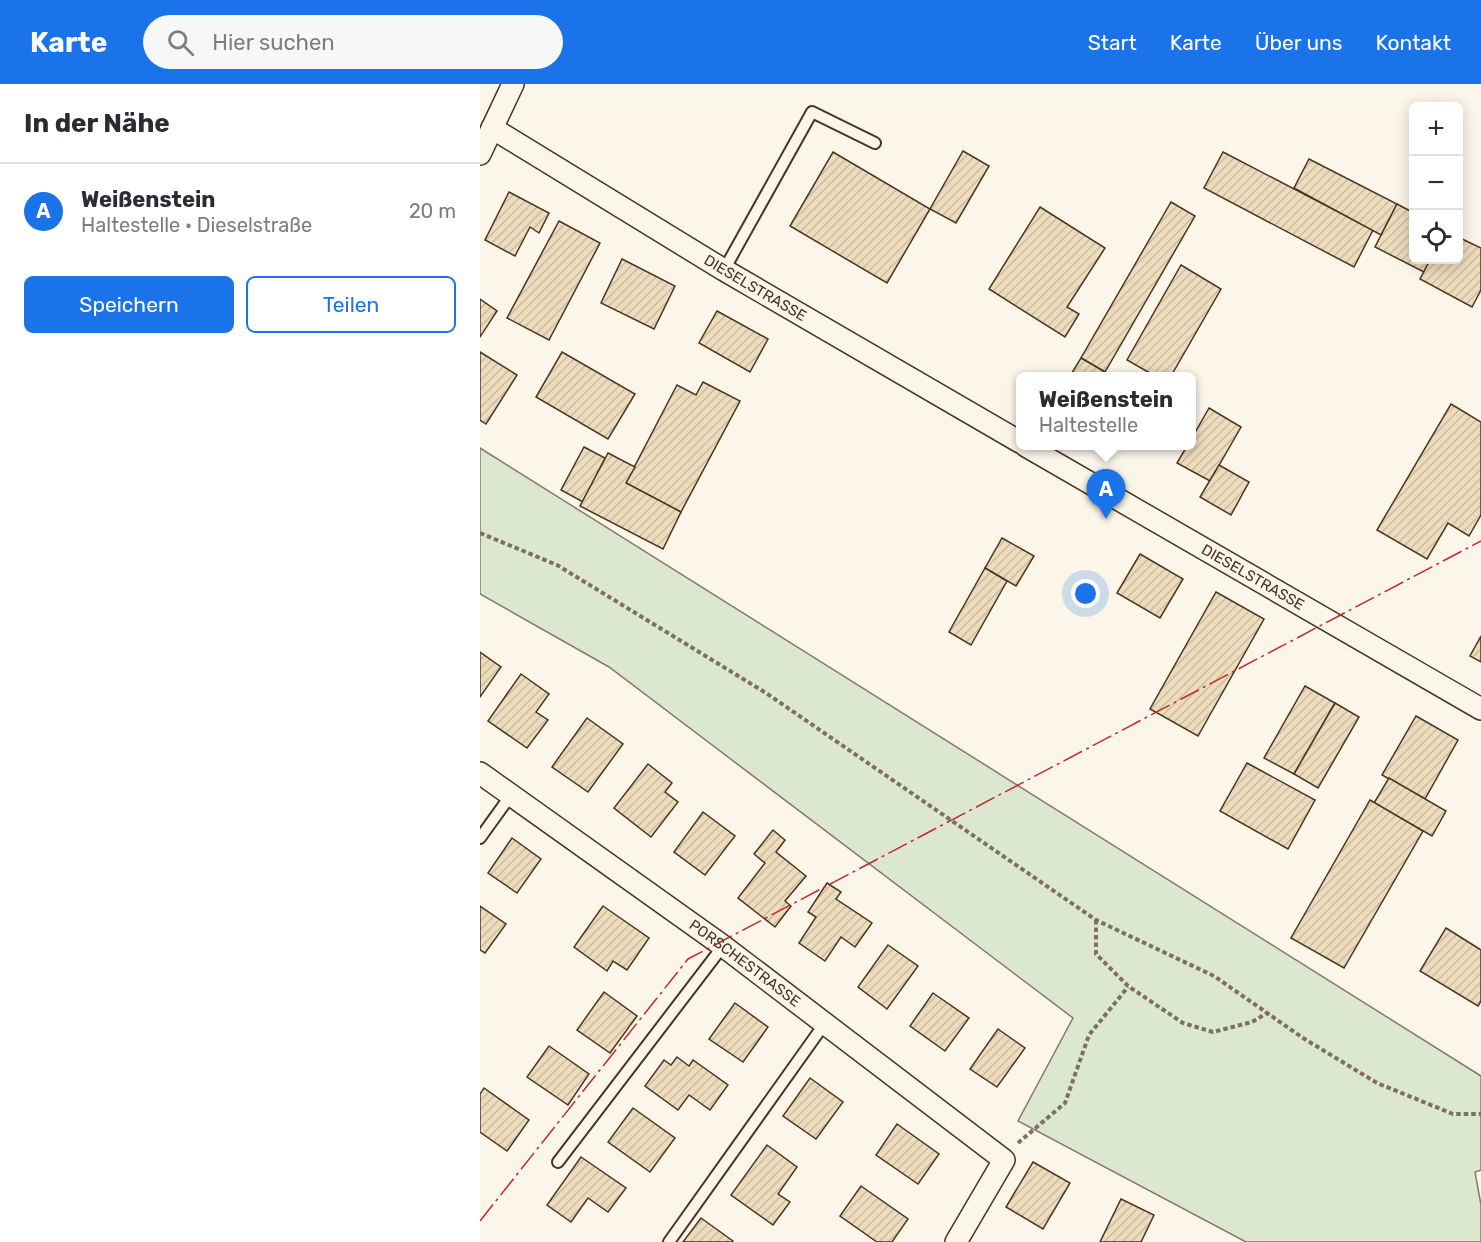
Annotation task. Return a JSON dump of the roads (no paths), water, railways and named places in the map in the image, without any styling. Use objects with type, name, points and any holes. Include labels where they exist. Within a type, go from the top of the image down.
[{"type":"street","points":[[480,154],[513,84]]},
{"type":"street","name":"DIESELSTRASSE","points":[[492,128],[724,270],[1016,440]]},
{"type":"street","name":"DIESELSTRASSE","points":[[1033,450],[1481,709]]},
{"type":"street","name":"PORSCHESTRASSE","points":[[480,773],[723,946],[1004,1160],[956,1242]]},
{"type":"lane","points":[[724,270],[812,112],[875,143]]},
{"type":"lane","points":[[480,838],[511,795]]},
{"type":"lane","points":[[558,1162],[723,946]]},
{"type":"lane","points":[[669,1242],[825,1023]]},
{"type":"place","name":"Weißenstein","points":[[1106,519]]}]
